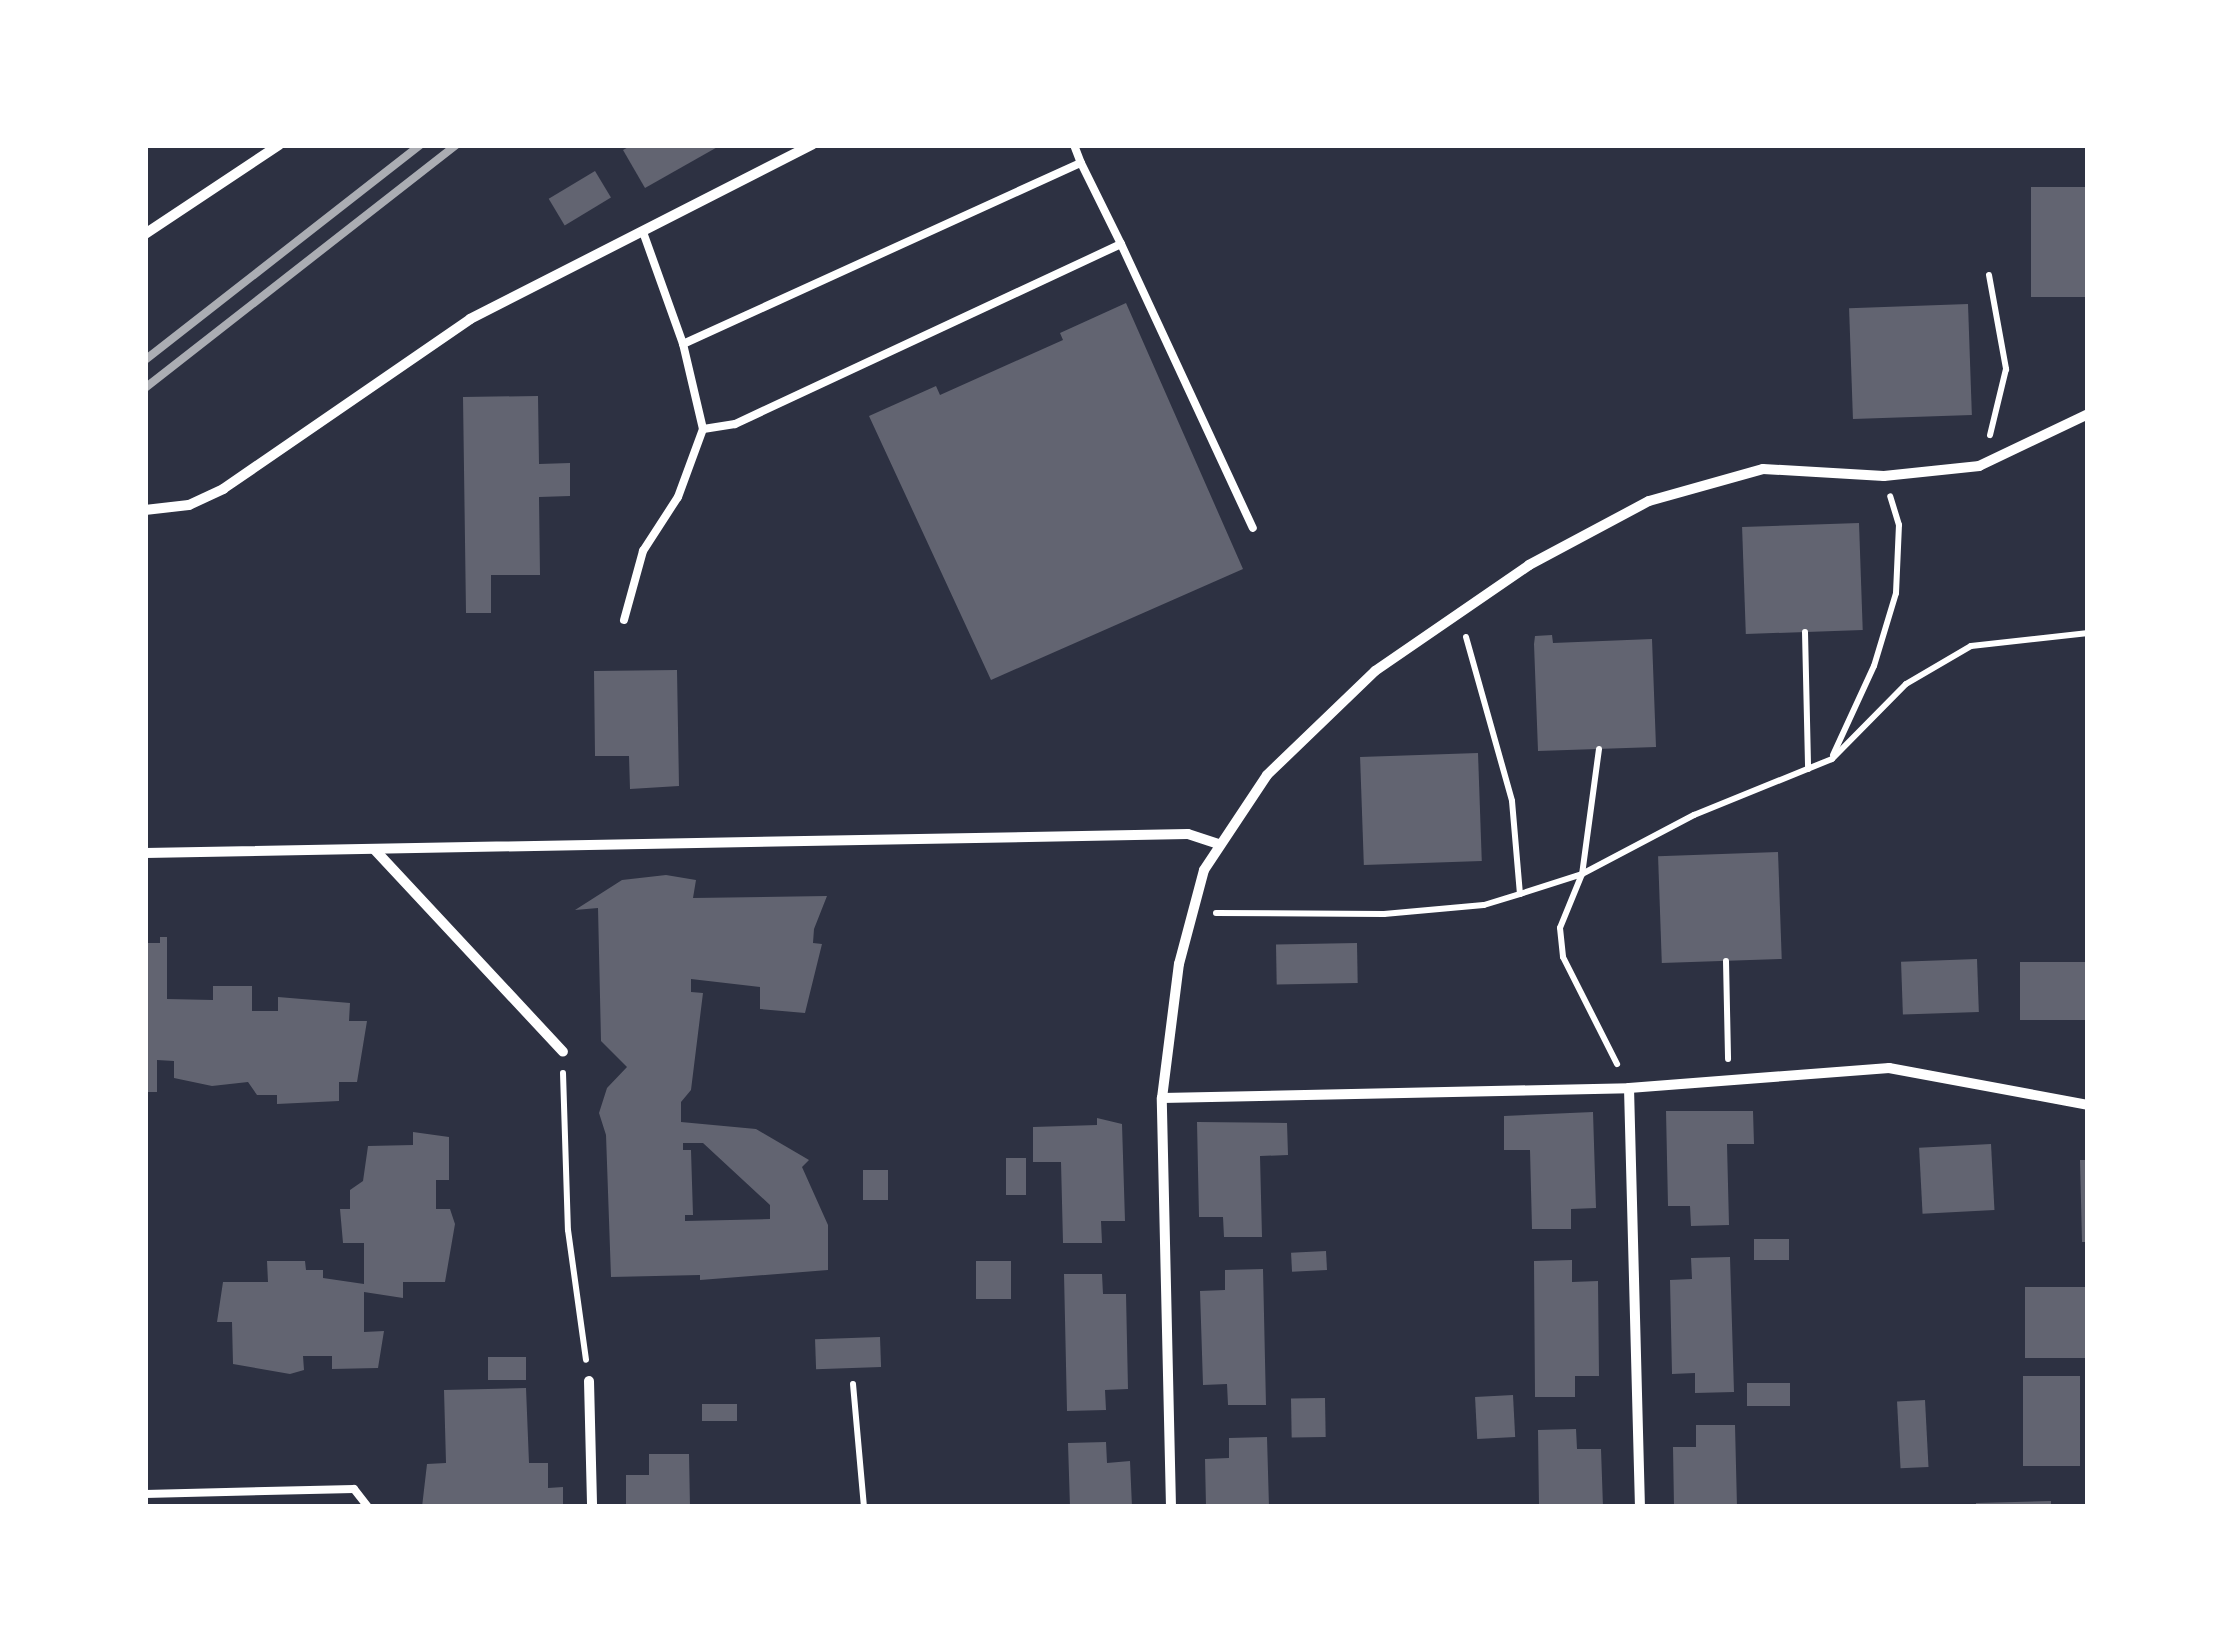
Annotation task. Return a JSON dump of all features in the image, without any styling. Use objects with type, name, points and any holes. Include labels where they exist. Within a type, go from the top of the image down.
[{"type":"street","points":[[145,234],[278,145]]},
{"type":"street","points":[[145,510],[189,505],[223,489],[404,360],[812,145]]},
{"type":"street","points":[[1171,1507],[1162,1098],[1189,913],[1218,844],[1267,775],[1316,722],[1458,612],[1600,524],[1698,482],[1763,469],[1884,476],[1979,466],[2088,414]]},
{"type":"street","points":[[145,852],[1188,834],[1218,844]]},
{"type":"street","points":[[374,849],[563,1052]]},
{"type":"street","points":[[1162,1098],[1629,1088],[1890,1068],[2088,1105]]},
{"type":"street","points":[[1629,1088],[1640,1507]]},
{"type":"street","points":[[589,1381],[592,1507]]},
{"type":"lane","points":[[1074,145],[1253,528]]},
{"type":"lane","points":[[683,344],[1081,163]]},
{"type":"lane","points":[[624,620],[643,551],[678,497],[702,429],[683,344],[643,232]]},
{"type":"lane","points":[[702,429],[736,424],[1120,244]]},
{"type":"lane","points":[[145,1494],[354,1490],[368,1507]]},
{"type":"path","points":[[1979,466],[2006,369],[1989,275]]},
{"type":"path","points":[[1832,759],[1874,666],[1896,594],[1899,524],[1884,476]]},
{"type":"path","points":[[1458,612],[1512,801],[1520,894]]},
{"type":"path","points":[[1805,632],[1808,769]]},
{"type":"path","points":[[1189,913],[1384,914],[1484,905],[1520,894],[1582,874],[1694,816],[1832,759],[1906,684],[1970,646],[2088,633]]},
{"type":"path","points":[[1598,748],[1582,874],[1560,928],[1563,956],[1629,1088]]},
{"type":"path","points":[[1726,960],[1729,1083]]},
{"type":"path","points":[[563,1052],[568,1230],[589,1381]]},
{"type":"path","points":[[853,1384],[864,1507]]},
{"type":"building","points":[[632,145],[721,145],[645,188],[623,150]]},
{"type":"building","points":[[595,171],[611,198],[565,225],[549,199]]},
{"type":"building","points":[[2031,187],[2088,187],[2088,297],[2031,297]]},
{"type":"building","points":[[1126,303],[1243,569],[991,680],[869,416],[936,386],[940,395],[1063,340],[1060,333]]},
{"type":"building","points":[[1968,304],[1972,415],[1853,419],[1849,308]]},
{"type":"building","points":[[538,396],[539,464],[570,463],[570,496],[539,497],[540,575],[491,575],[491,613],[466,613],[463,397]]},
{"type":"building","points":[[1859,523],[1863,630],[1746,634],[1742,527]]},
{"type":"building","points":[[1552,635],[1553,643],[1652,639],[1656,747],[1538,751],[1534,644],[1535,636]]},
{"type":"building","points":[[677,670],[679,786],[630,789],[629,756],[595,756],[594,671]]},
{"type":"building","points":[[1478,753],[1482,861],[1364,865],[1360,757]]},
{"type":"building","points":[[1778,852],[1782,959],[1662,963],[1658,856]]},
{"type":"building","points":[[666,875],[696,880],[693,898],[827,896],[814,929],[813,943],[822,944],[805,1013],[760,1009],[760,987],[691,979],[691,992],[703,993],[691,1090],[681,1102],[681,1122],[756,1129],[809,1160],[802,1167],[828,1225],[828,1270],[700,1280],[700,1275],[611,1277],[606,1135],[599,1113],[607,1088],[627,1067],[601,1041],[598,908],[575,910],[622,880]],"holes":[[[683,1143],[703,1143],[770,1205],[770,1219],[685,1221],[685,1215],[693,1215],[691,1150],[683,1150]]]},
{"type":"building","points":[[160,937],[167,937],[167,999],[213,1000],[213,986],[252,986],[252,1011],[278,1011],[278,997],[350,1003],[349,1021],[367,1021],[357,1082],[339,1082],[339,1101],[277,1104],[277,1095],[257,1095],[248,1082],[212,1086],[174,1078],[174,1061],[157,1060],[157,1092],[145,1092],[145,943],[160,943]]},
{"type":"building","points":[[1357,943],[1358,983],[1277,984],[1276,944]]},
{"type":"building","points":[[1977,959],[1979,1012],[1903,1015],[1901,962]]},
{"type":"building","points":[[2020,962],[2088,962],[2088,1020],[2020,1020]]},
{"type":"building","points":[[1666,1111],[1753,1111],[1754,1144],[1727,1144],[1729,1225],[1691,1226],[1690,1206],[1668,1206]]},
{"type":"building","points":[[1593,1112],[1596,1208],[1571,1209],[1571,1229],[1532,1229],[1530,1150],[1504,1150],[1504,1116]]},
{"type":"building","points":[[1097,1118],[1122,1124],[1125,1221],[1101,1221],[1102,1243],[1063,1243],[1061,1162],[1033,1162],[1033,1127],[1097,1125]]},
{"type":"building","points":[[1197,1122],[1287,1123],[1288,1155],[1260,1156],[1262,1237],[1224,1237],[1223,1217],[1199,1217]]},
{"type":"building","points":[[413,1132],[449,1137],[449,1180],[436,1180],[436,1209],[450,1209],[455,1224],[445,1282],[403,1282],[403,1298],[364,1292],[364,1332],[384,1331],[378,1368],[332,1369],[332,1356],[303,1356],[304,1370],[290,1374],[233,1364],[232,1322],[217,1322],[223,1282],[268,1282],[267,1261],[305,1261],[306,1270],[323,1270],[323,1278],[364,1284],[364,1243],[343,1243],[340,1209],[350,1209],[350,1190],[363,1181],[368,1146],[413,1145]]},
{"type":"building","points":[[1991,1144],[1994,1210],[1923,1214],[1919,1148]]},
{"type":"building","points":[[1006,1158],[1026,1158],[1026,1195],[1006,1195]]},
{"type":"building","points":[[2080,1160],[2088,1160],[2088,1242],[2082,1242]]},
{"type":"building","points":[[863,1170],[888,1170],[888,1200],[863,1200]]},
{"type":"building","points":[[1754,1239],[1789,1239],[1789,1260],[1754,1260]]},
{"type":"building","points":[[1326,1251],[1327,1270],[1292,1272],[1291,1253]]},
{"type":"building","points":[[1730,1257],[1734,1392],[1695,1393],[1695,1373],[1672,1374],[1670,1280],[1692,1279],[1691,1258]]},
{"type":"building","points":[[1572,1260],[1572,1282],[1598,1281],[1599,1376],[1575,1376],[1575,1397],[1535,1397],[1534,1261]]},
{"type":"building","points":[[976,1261],[1011,1261],[1011,1299],[976,1299]]},
{"type":"building","points":[[1263,1269],[1266,1405],[1228,1405],[1227,1384],[1203,1385],[1200,1291],[1225,1290],[1225,1270]]},
{"type":"building","points":[[1064,1274],[1102,1274],[1103,1294],[1126,1294],[1128,1389],[1105,1390],[1106,1410],[1067,1411]]},
{"type":"building","points":[[2025,1287],[2088,1287],[2088,1358],[2025,1358]]},
{"type":"building","points":[[880,1337],[881,1367],[816,1369],[815,1339]]},
{"type":"building","points":[[488,1357],[526,1357],[526,1380],[488,1380]]},
{"type":"building","points":[[2023,1376],[2080,1376],[2080,1466],[2023,1466]]},
{"type":"building","points":[[1747,1383],[1790,1383],[1790,1406],[1747,1406]]},
{"type":"building","points":[[526,1388],[529,1463],[548,1463],[548,1488],[563,1487],[563,1507],[422,1507],[427,1464],[446,1463],[444,1390]]},
{"type":"building","points":[[1513,1395],[1515,1437],[1477,1439],[1475,1397]]},
{"type":"building","points":[[1325,1398],[1326,1437],[1292,1438],[1291,1399]]},
{"type":"building","points":[[1925,1400],[1929,1467],[1901,1468],[1897,1401]]},
{"type":"building","points":[[702,1404],[737,1404],[737,1421],[702,1421]]},
{"type":"building","points":[[1696,1425],[1735,1425],[1737,1507],[1674,1507],[1673,1447],[1696,1447]]},
{"type":"building","points":[[1576,1429],[1577,1449],[1601,1449],[1603,1507],[1539,1507],[1538,1430]]},
{"type":"building","points":[[1267,1437],[1269,1507],[1206,1507],[1205,1459],[1229,1458],[1229,1438]]},
{"type":"building","points":[[1106,1442],[1107,1463],[1130,1461],[1132,1507],[1070,1507],[1068,1443]]},
{"type":"building","points":[[649,1454],[689,1454],[690,1507],[626,1507],[626,1475],[649,1475]]},
{"type":"building","points":[[2051,1501],[2051,1507],[1976,1507],[1976,1503]]},
{"type":"railway","points":[[145,360],[420,145]]},
{"type":"railway","points":[[145,388],[456,145]]}]
